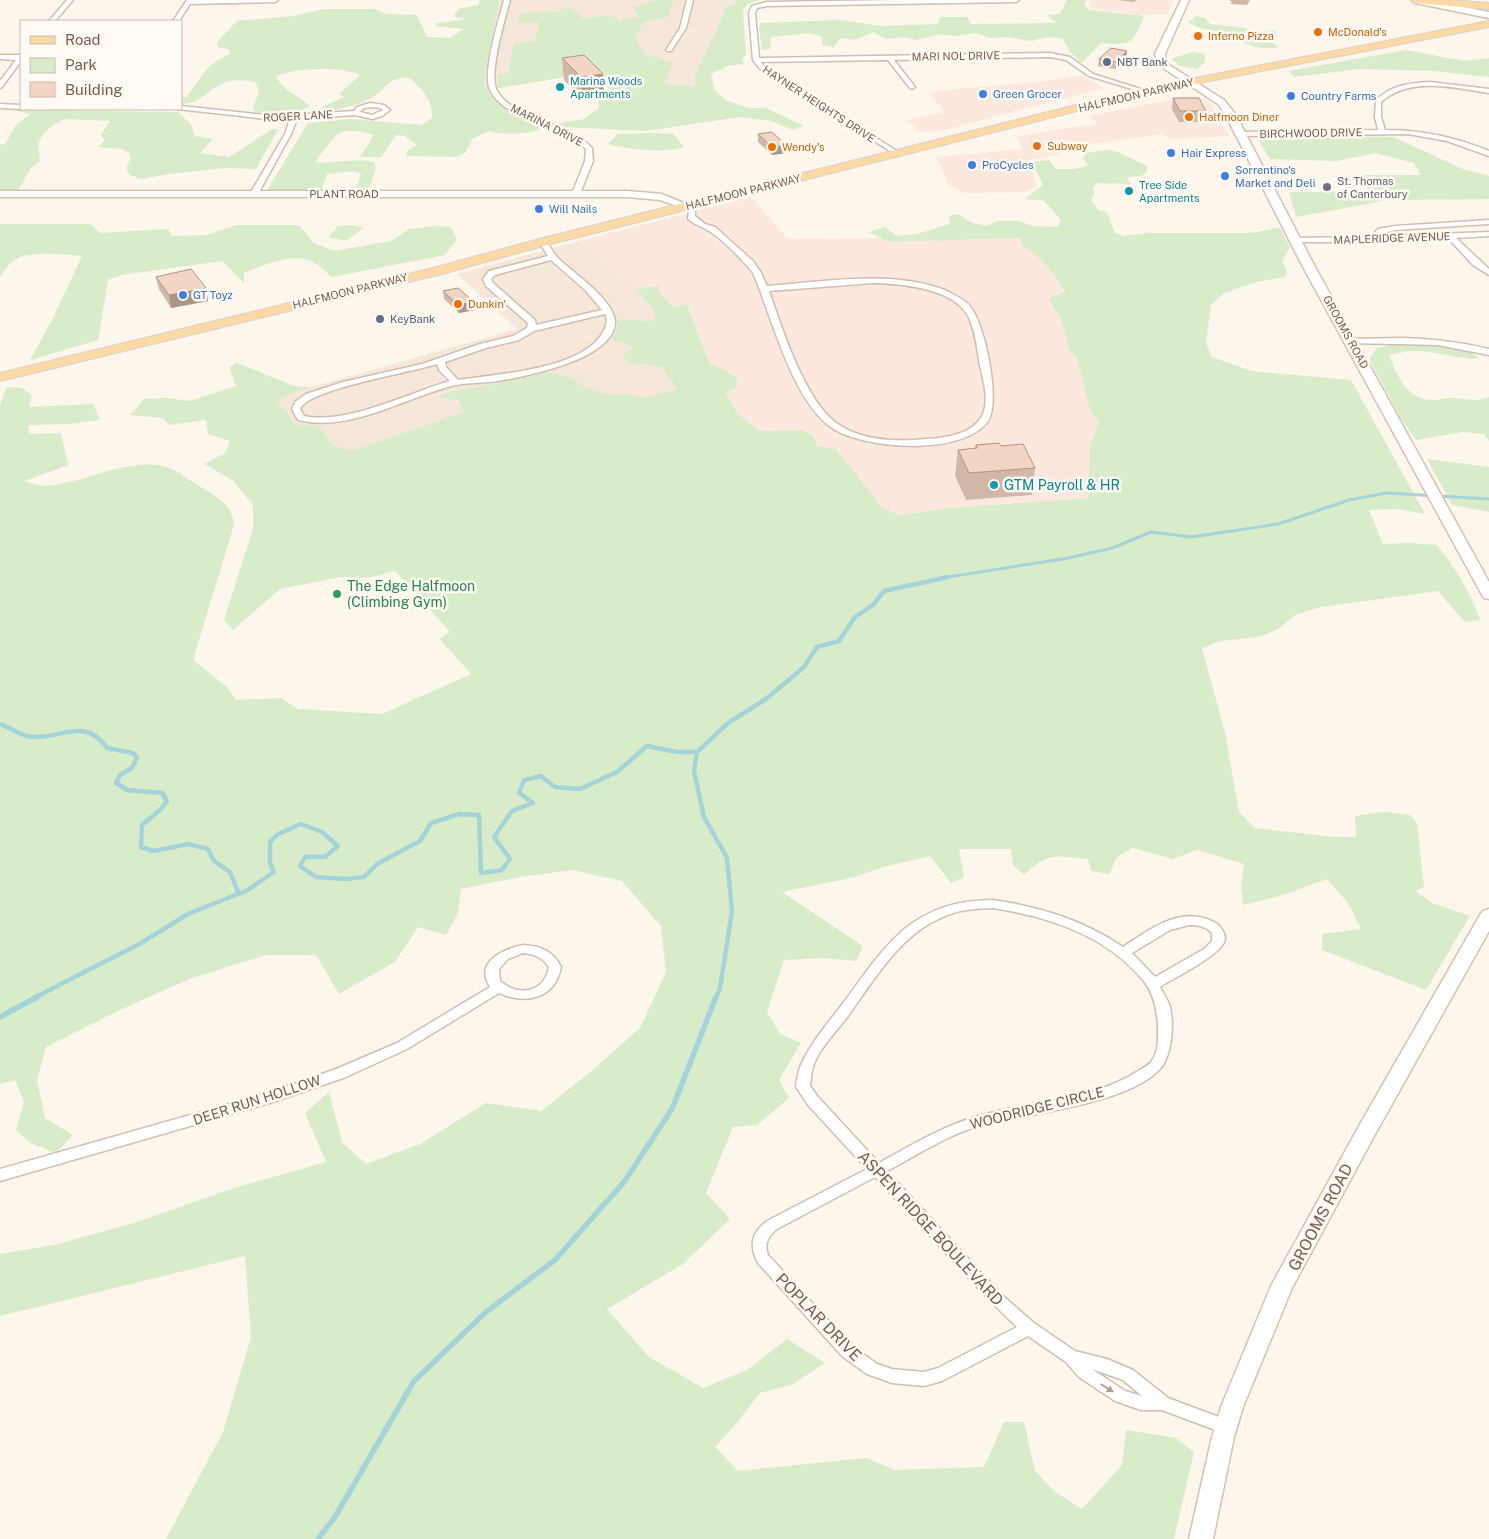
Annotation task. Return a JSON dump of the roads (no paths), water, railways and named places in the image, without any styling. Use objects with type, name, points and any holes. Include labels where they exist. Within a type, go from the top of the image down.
[{"type":"main road","points":[[1415,0],[1489,6]]},
{"type":"main road","name":"HALFMOON PARKWAY","points":[[0,377],[436,271],[543,242],[689,209],[1088,105],[1190,82],[1489,24]]},
{"type":"street","points":[[53,20],[70,0]]},
{"type":"street","points":[[177,20],[190,1],[275,0]]},
{"type":"street","name":"MARINA DRIVE","points":[[507,0],[491,72],[492,88],[502,101],[515,110],[574,136],[590,149],[589,161],[576,194]]},
{"type":"street","points":[[669,50],[683,28],[690,0]]},
{"type":"street","name":"HAYNER HEIGHTS DRIVE","points":[[898,154],[768,72],[756,60],[752,13],[754,7],[759,5],[1016,0]]},
{"type":"street","name":"GROOMS ROAD","points":[[1185,0],[1160,54],[1160,60],[1165,66],[1220,102],[1231,115],[1296,240],[1489,595]]},
{"type":"street","points":[[1415,0],[1489,15]]},
{"type":"street","name":"MARI NOL DRIVE","points":[[756,60],[1060,56],[1068,58],[1091,75],[1146,92]]},
{"type":"street","points":[[0,57],[20,58]]},
{"type":"street","points":[[889,57],[912,86]]},
{"type":"street","points":[[0,86],[20,59]]},
{"type":"street","name":"BIRCHWOOD DRIVE","points":[[1382,132],[1378,117],[1378,101],[1387,92],[1408,86],[1428,85],[1489,91]]},
{"type":"street","points":[[0,106],[20,106]]},
{"type":"street","name":"ROGER LANE","points":[[182,108],[259,118],[294,118],[356,113]]},
{"type":"street","points":[[254,194],[288,134],[294,118]]},
{"type":"street","name":"BIRCHWOOD DRIVE","points":[[1240,134],[1382,132],[1435,134],[1456,140],[1489,154]]},
{"type":"street","name":"PLANT ROAD","points":[[0,194],[576,194],[652,196],[669,199],[689,209]]},
{"type":"street","points":[[689,209],[691,217],[696,222],[712,229],[750,263],[757,273],[779,330],[806,390],[820,412],[830,423],[855,435],[870,439],[915,443],[956,437],[975,429],[984,421],[989,401],[986,373],[973,316],[966,307],[952,297],[929,288],[889,281],[764,289]]},
{"type":"street","points":[[1373,239],[1381,231],[1394,228],[1489,222]]},
{"type":"street","name":"MAPLERIDGE AVENUE","points":[[1296,240],[1489,234]]},
{"type":"street","points":[[1451,236],[1476,263],[1489,273]]},
{"type":"street","points":[[543,242],[553,258],[598,298],[608,312],[612,321],[606,334],[593,347],[578,356],[551,366],[491,379],[455,382],[420,395],[335,419],[318,421],[301,418],[296,409],[298,404],[309,396],[346,384],[441,360],[516,338],[531,329],[608,312]]},
{"type":"street","points":[[531,329],[532,322],[487,280],[492,273],[553,258]]},
{"type":"street","points":[[1350,340],[1444,343],[1472,347],[1489,352]]},
{"type":"street","points":[[441,360],[442,368],[455,382]]},
{"type":"street","name":"WOODRIDGE CIRCLE","points":[[758,1246],[765,1230],[772,1225],[974,1122],[1092,1096],[1138,1078],[1156,1066],[1162,1052],[1166,1029],[1165,1012],[1154,984],[1122,953],[1078,926],[1054,916],[1004,905],[984,904],[951,908],[927,920],[898,942],[816,1048],[806,1067],[804,1087]]},
{"type":"street","points":[[1122,953],[1172,923],[1184,919],[1202,920],[1215,928],[1218,933],[1218,943],[1208,952],[1154,984]]},
{"type":"street","name":"GROOMS ROAD","points":[[1201,1539],[1232,1407],[1282,1286],[1366,1132],[1487,921]]},
{"type":"street","points":[[523,949],[540,952],[547,955],[555,967],[555,973],[547,986],[532,994],[514,995],[498,988],[491,977],[491,970],[494,964],[506,953],[523,949]]},
{"type":"street","name":"DEER RUN HOLLOW","points":[[0,1175],[273,1098],[341,1073],[402,1046],[498,988]]},
{"type":"street","name":"ASPEN RIDGE BOULEVARD","points":[[804,1087],[812,1101],[997,1299],[1029,1328],[1071,1357],[1084,1372],[1120,1396],[1141,1403],[1162,1403]]},
{"type":"street","name":"POPLAR DRIVE","points":[[758,1246],[763,1259],[848,1351],[872,1369],[892,1376],[924,1379],[942,1374],[1029,1328]]},
{"type":"street","name":"ASPEN RIDGE BOULEVARD","points":[[1071,1357],[1107,1366],[1128,1375],[1162,1403],[1226,1427]]},
{"type":"waterway","points":[[947,577],[1069,558],[1112,548],[1151,532],[1191,537],[1278,524],[1349,500],[1387,493],[1489,499]]},
{"type":"waterway","points":[[697,752],[728,723],[766,699],[804,667],[817,647],[839,641],[855,617],[873,605],[884,591],[947,577]]},
{"type":"waterway","points":[[942,578],[947,577]]},
{"type":"waterway","points":[[0,724],[32,737],[82,731],[99,738],[107,748],[133,753],[137,757],[132,768],[120,775],[116,783],[127,790],[162,793],[167,801],[162,808],[142,825],[141,847],[154,851],[188,844],[208,849],[214,861],[230,872],[239,894]]},
{"type":"waterway","points":[[239,894],[248,890],[274,872],[270,863],[270,842],[278,834],[301,824],[322,832],[338,846],[325,857],[305,857],[300,866],[316,877],[346,879],[364,877],[377,864],[420,841],[431,823],[459,814],[479,815],[481,873],[502,870],[510,859],[494,837],[512,811],[533,803],[519,793],[524,780],[541,776],[555,787],[580,789],[617,772],[647,746],[677,752],[697,752]]},
{"type":"waterway","points":[[697,752],[694,771],[704,817],[727,858],[732,911],[720,988],[716,998]]},
{"type":"waterway","points":[[34,998],[141,943],[188,914],[239,894]]},
{"type":"waterway","points":[[0,1017],[37,997]]},
{"type":"waterway","points":[[318,1539],[335,1517],[414,1381],[486,1312],[555,1260],[624,1182],[672,1109],[716,997]]},
{"type":"place","name":"McDonald's","points":[[1318,32]]},
{"type":"place","name":"Inferno Pizza","points":[[1198,36]]},
{"type":"place","name":"NBT Bank","points":[[1107,62]]},
{"type":"place","name":"Marina Woods Apartments","points":[[560,87]]},
{"type":"place","name":"Green Grocer","points":[[983,94]]},
{"type":"place","name":"Country Farms","points":[[1291,96]]},
{"type":"place","name":"Halfmoon Diner","points":[[1189,117]]},
{"type":"place","name":"Subway","points":[[1037,146]]},
{"type":"place","name":"Wendy's","points":[[772,147]]},
{"type":"place","name":"Hair Express","points":[[1171,153]]},
{"type":"place","name":"ProCycles","points":[[972,165]]},
{"type":"place","name":"Sorrentino's Market and Deli","points":[[1225,176]]},
{"type":"place","name":"St. Thomas of Canterbury","points":[[1327,187]]},
{"type":"place","name":"Tree Side Apartments","points":[[1129,191]]},
{"type":"place","name":"Will Nails","points":[[539,209]]},
{"type":"place","name":"GT Toyz","points":[[183,295]]},
{"type":"place","name":"Dunkin'","points":[[458,304]]},
{"type":"place","name":"KeyBank","points":[[380,319]]},
{"type":"place","name":"GTM Payroll & HR","points":[[994,485]]},
{"type":"place","name":"The Edge Halfmoon (Climbing Gym)","points":[[337,594]]}]
